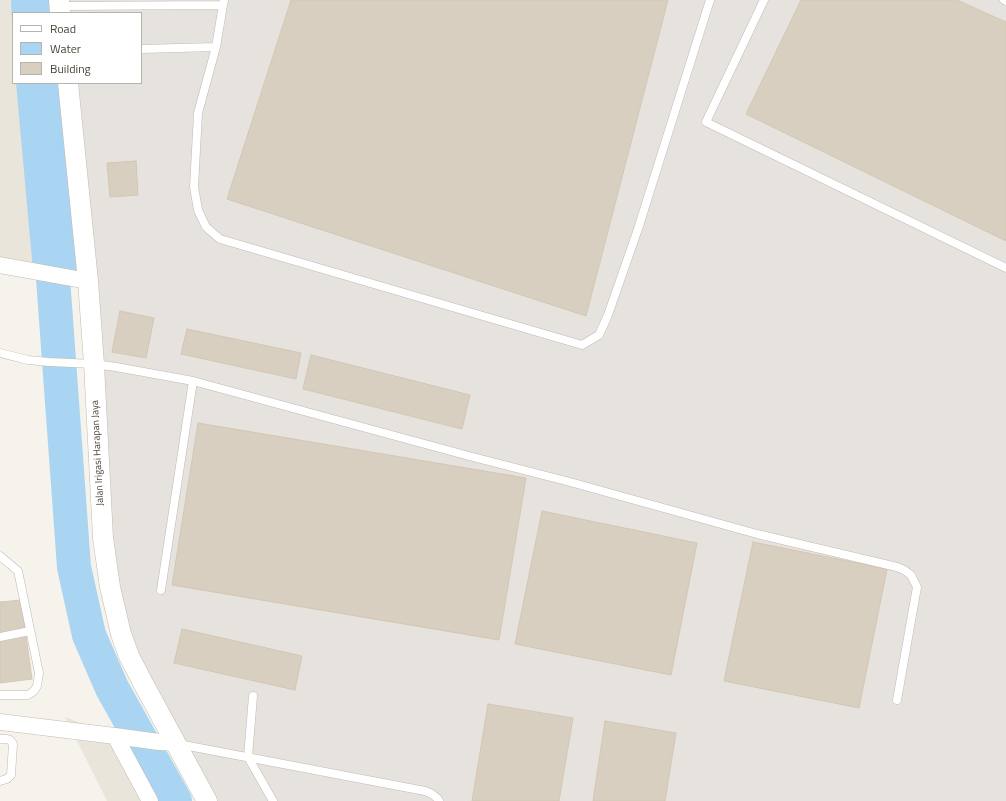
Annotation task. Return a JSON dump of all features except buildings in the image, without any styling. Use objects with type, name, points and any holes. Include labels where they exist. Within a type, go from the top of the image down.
[{"type":"street","name":"Jalan Irigasi Harapan Jaya","points":[[68,84],[88,281],[94,364],[102,538],[110,587],[121,634],[129,656],[167,743],[207,801]]},
{"type":"street","points":[[0,265],[88,281]]},
{"type":"street","points":[[0,722],[167,743]]},
{"type":"street","points":[[114,736],[150,801]]},
{"type":"lane","points":[[60,6],[224,2],[216,46],[198,113],[194,187],[198,210],[206,227],[220,238],[582,345],[599,335],[608,315],[638,229],[710,0]]},
{"type":"lane","points":[[764,0],[706,122],[1006,268]]},
{"type":"lane","points":[[142,49],[216,46]]},
{"type":"lane","points":[[0,353],[28,360],[73,364],[94,364],[193,381],[758,534],[897,567],[911,575],[917,587],[897,700]]},
{"type":"lane","points":[[161,590],[193,381]]},
{"type":"lane","points":[[0,556],[18,571],[39,673],[37,686],[34,691],[28,695],[0,695]]},
{"type":"lane","points":[[0,637],[30,631]]},
{"type":"lane","points":[[253,696],[248,757],[273,801]]},
{"type":"lane","points":[[0,738],[10,740],[13,744],[11,775],[7,779],[0,781]]},
{"type":"lane","points":[[167,743],[425,791],[432,794],[439,801]]},
{"type":"shaded area","points":[[0,0],[63,0],[12,12],[12,84],[70,84],[88,281],[0,265]]},
{"type":"shaded area","points":[[62,0],[1006,0],[1006,801],[207,801],[175,743],[110,587],[69,84],[142,84],[142,12],[63,12]]},
{"type":"shaded area","points":[[65,717],[115,736],[150,801],[107,801]]},
{"type":"water","points":[[11,0],[61,0],[62,12],[12,12],[12,21]]},
{"type":"water","points":[[16,84],[69,84],[88,281],[33,271]]},
{"type":"waterway","points":[[50,237],[74,567],[89,635],[112,688],[175,801]]}]
